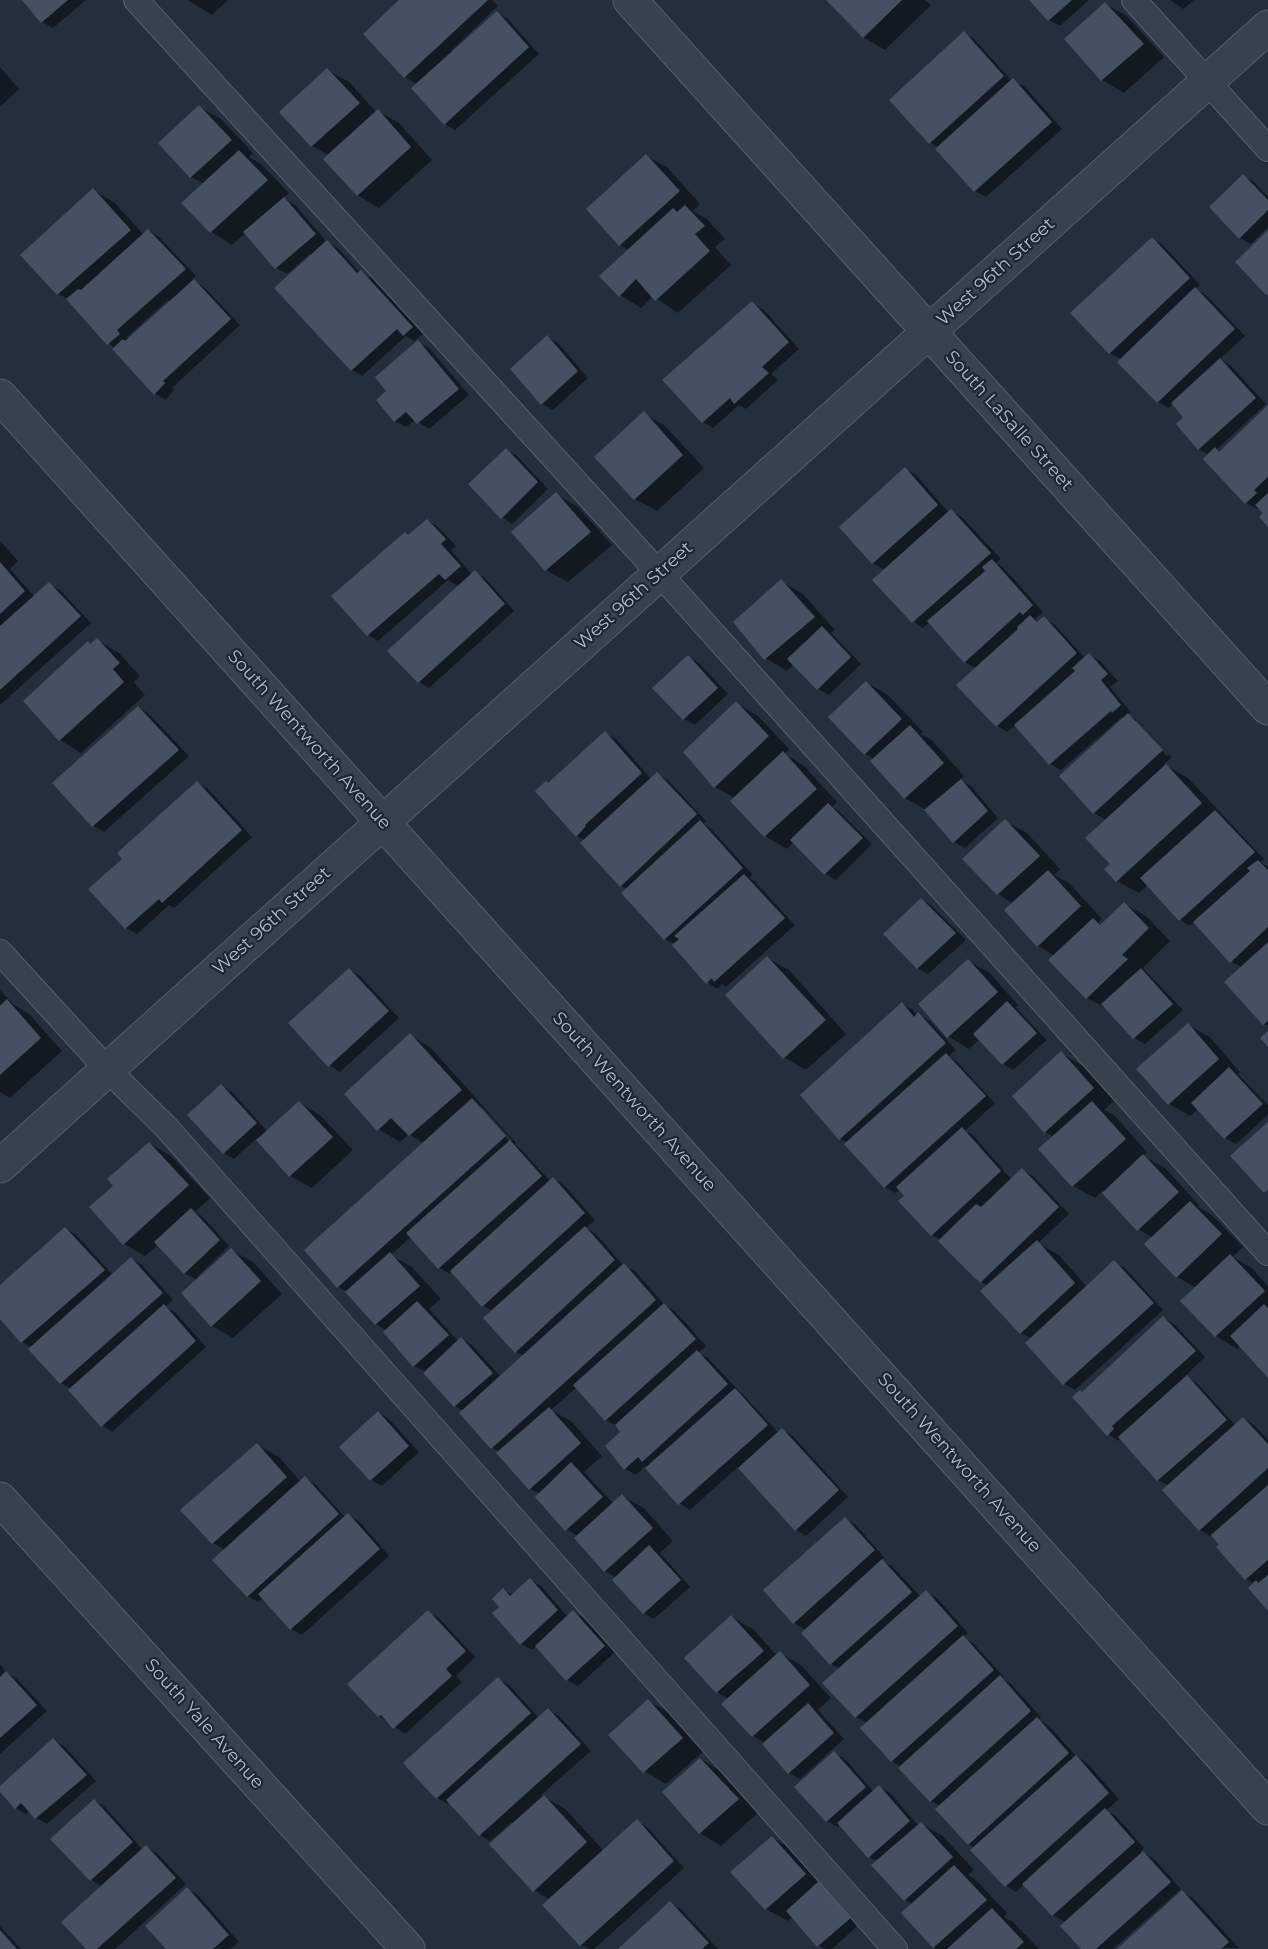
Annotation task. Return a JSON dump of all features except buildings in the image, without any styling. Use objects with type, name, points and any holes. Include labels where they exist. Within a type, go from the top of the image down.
[{"type":"street","name":"South LaSalle Street","points":[[630,0],[1268,708]]},
{"type":"street","name":"West 96th Street","points":[[0,1166],[1268,27]]},
{"type":"street","name":"South Wentworth Avenue","points":[[0,396],[1268,1808]]},
{"type":"street","name":"South Yale Avenue","points":[[0,1499],[408,1949]]},
{"type":"lane","points":[[136,0],[659,573],[1268,1253]]},
{"type":"lane","points":[[1134,0],[1268,149]]},
{"type":"lane","points":[[0,952],[107,1069],[167,1128],[895,1949]]}]
